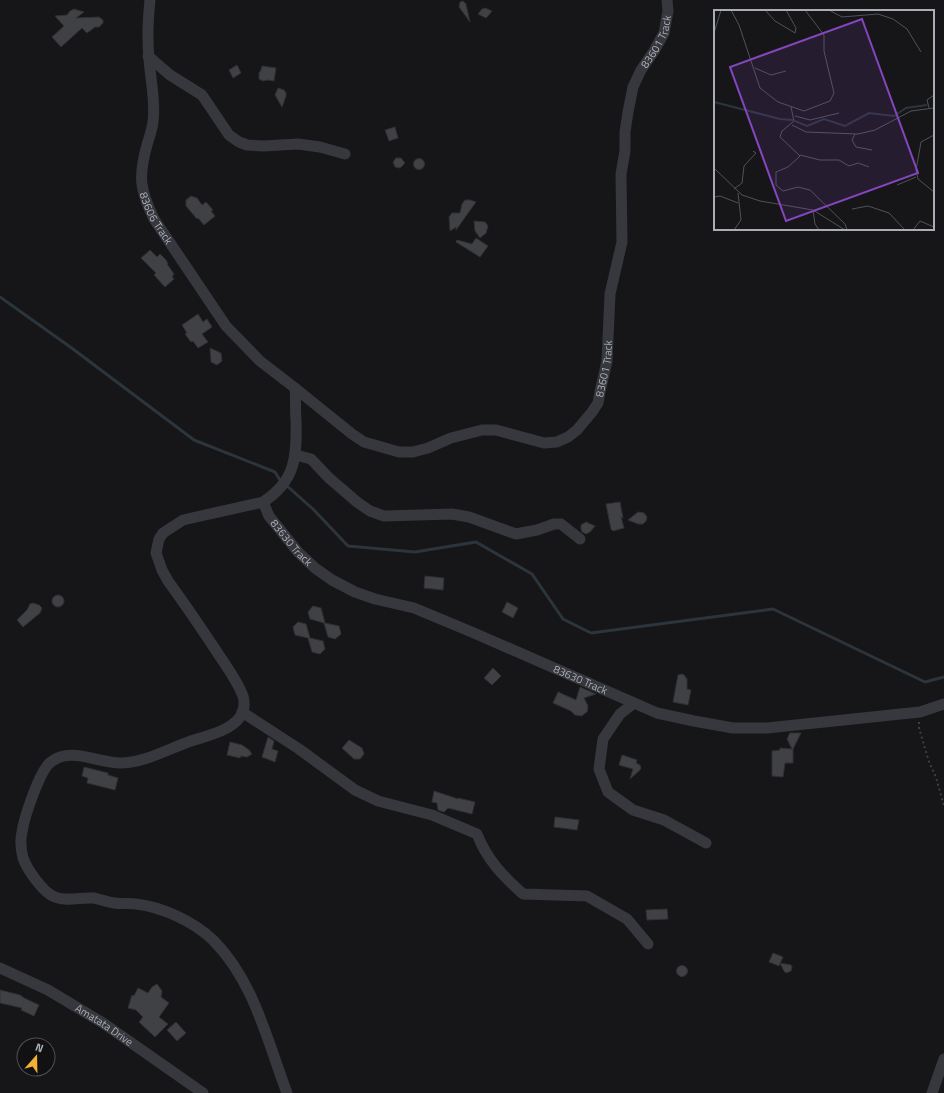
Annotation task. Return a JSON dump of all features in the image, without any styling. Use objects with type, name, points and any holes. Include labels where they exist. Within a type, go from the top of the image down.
[{"type":"street","name":"83606 Track","points":[[150,0],[148,56],[153,103],[153,122],[142,169],[141,181],[145,200],[154,219],[226,326],[260,362],[295,388]]},
{"type":"street","name":"83601 Track","points":[[295,388],[364,442],[398,452],[413,452],[428,448],[451,438],[482,430],[496,430],[544,443],[557,442],[568,437],[577,430],[598,403],[607,360],[610,294],[622,242],[621,174],[625,151],[625,132],[633,87],[641,70],[664,33],[667,22],[667,0]]},
{"type":"street","points":[[148,56],[170,75],[202,95],[229,135],[239,142],[247,145],[263,146],[298,144],[320,147],[345,154]]},
{"type":"street","points":[[287,1093],[267,1035],[244,982],[212,939],[187,922],[155,908],[136,904],[114,903],[94,898],[64,899],[53,897],[32,875],[24,858],[21,846],[22,832],[38,780],[44,768],[51,761],[68,755],[120,764],[141,760],[222,730],[234,724],[242,712],[244,704],[243,697],[234,678],[168,581],[156,553],[159,539],[163,533],[183,520],[263,502],[274,495],[284,485],[292,471],[296,455],[297,431],[295,388]]},
{"type":"street","points":[[296,455],[311,459],[329,478],[357,502],[370,511],[384,516],[452,514],[469,517],[516,534],[537,530],[554,524],[561,524],[580,539]]},
{"type":"street","name":"83630 Track","points":[[263,502],[269,516],[298,552],[315,568],[332,580],[355,592],[375,599],[414,608],[434,616],[657,713],[734,728],[767,728],[920,712],[944,704]]},
{"type":"street","points":[[634,703],[620,714],[603,738],[599,769],[608,792],[633,810],[664,820],[706,844]]},
{"type":"street","points":[[242,712],[299,749],[355,790],[378,801],[432,815],[477,834],[482,847],[502,876],[523,894],[587,896],[627,919],[648,944]]},
{"type":"street","name":"Amatata Drive","points":[[0,968],[48,990],[103,1023],[199,1091]]},
{"type":"street","points":[[932,1093],[944,1059]]},
{"type":"path","points":[[920,712],[919,728],[929,762],[936,777],[944,806]]},
{"type":"building","points":[[463,1],[466,4],[470,22],[459,7],[460,2]]},
{"type":"building","points":[[485,8],[492,11],[486,18],[478,14]]},
{"type":"building","points":[[74,9],[84,12],[76,18],[99,17],[103,20],[103,23],[99,27],[95,27],[87,33],[82,28],[61,47],[52,37],[64,26],[55,16],[67,15]]},
{"type":"building","points":[[237,65],[241,73],[233,78],[229,70]]},
{"type":"building","points":[[262,66],[276,68],[274,81],[263,81],[259,79],[259,73]]},
{"type":"building","points":[[278,88],[284,90],[286,93],[282,107],[275,95]]},
{"type":"building","points":[[395,127],[398,138],[389,141],[385,130]]},
{"type":"building","points":[[396,158],[401,158],[405,163],[400,168],[395,167],[393,162]]},
{"type":"building","points":[[417,159],[421,159],[423,160],[423,168],[417,169],[414,166],[414,162]]},
{"type":"building","points":[[191,196],[197,198],[202,205],[206,202],[213,210],[211,211],[215,216],[204,225],[186,206],[186,200]]},
{"type":"building","points":[[465,200],[476,202],[456,230],[456,227],[450,231],[449,217],[452,213],[460,213],[462,204]]},
{"type":"building","points":[[474,221],[485,222],[488,226],[486,233],[480,238],[475,231]]},
{"type":"building","points":[[476,238],[488,246],[480,257],[456,242],[457,240],[472,244]]},
{"type":"building","points":[[150,250],[157,257],[160,254],[166,260],[174,274],[172,277],[174,279],[165,287],[154,275],[156,273],[141,258]]},
{"type":"building","points":[[198,314],[203,322],[207,319],[212,327],[202,334],[208,342],[198,348],[185,334],[187,333],[182,325]]},
{"type":"building","points":[[210,348],[221,353],[222,361],[217,365],[211,362]]},
{"type":"building","points":[[620,502],[623,518],[621,517],[624,528],[613,531],[611,529],[606,504]]},
{"type":"building","points":[[638,512],[644,513],[647,517],[643,524],[638,524],[628,520]]},
{"type":"building","points":[[586,522],[595,526],[586,534],[582,532],[581,525]]},
{"type":"building","points":[[425,576],[444,578],[443,590],[424,588]]},
{"type":"building","points":[[58,595],[62,597],[64,601],[62,605],[58,607],[54,605],[52,601],[54,597]]},
{"type":"building","points":[[507,602],[518,608],[513,618],[502,612]]},
{"type":"building","points":[[33,603],[42,608],[40,613],[23,627],[17,620],[27,610],[30,604]]},
{"type":"building","points":[[313,606],[321,608],[325,623],[339,626],[341,634],[335,639],[328,637],[324,623],[310,619],[308,612]]},
{"type":"building","points":[[298,622],[306,624],[310,638],[323,641],[325,649],[320,654],[312,652],[308,638],[295,635],[293,627]]},
{"type":"building","points":[[493,668],[501,676],[492,685],[484,678]]},
{"type":"building","points":[[682,674],[687,679],[687,689],[691,690],[688,705],[673,702],[678,675]]},
{"type":"building","points":[[580,687],[596,694],[584,698],[588,706],[587,712],[582,716],[575,715],[571,711],[553,703],[558,692],[576,700]]},
{"type":"building","points":[[790,733],[801,733],[793,749],[793,763],[785,763],[783,777],[772,776],[772,751],[780,750],[780,748],[792,749],[787,739]]},
{"type":"building","points":[[268,737],[274,741],[272,749],[278,751],[275,762],[262,757]]},
{"type":"building","points":[[349,740],[362,748],[364,754],[360,759],[354,759],[342,748]]},
{"type":"building","points":[[230,742],[242,745],[252,754],[247,757],[241,756],[240,758],[227,755]]},
{"type":"building","points":[[622,755],[637,760],[636,763],[640,765],[641,768],[630,779],[633,769],[619,765]]},
{"type":"building","points":[[84,767],[108,773],[108,775],[118,778],[115,790],[87,783],[88,778],[82,776]]},
{"type":"building","points":[[434,791],[458,799],[475,802],[472,814],[448,808],[444,812],[438,810],[437,803],[432,802]]},
{"type":"building","points":[[555,817],[579,820],[577,830],[554,827]]},
{"type":"building","points":[[667,909],[668,919],[647,920],[646,910]]},
{"type":"building","points":[[773,953],[783,957],[779,966],[769,962]]},
{"type":"building","points":[[780,963],[791,965],[791,971],[786,973]]},
{"type":"building","points":[[680,966],[684,966],[686,967],[686,975],[680,976],[677,973],[677,969]]},
{"type":"building","points":[[157,984],[162,991],[161,997],[169,1003],[159,1017],[168,1024],[155,1037],[139,1022],[143,1017],[136,1010],[128,1008],[132,995],[134,996],[138,988],[148,993],[152,987]]},
{"type":"building","points":[[0,990],[20,995],[39,1005],[34,1016],[21,1010],[22,1008],[0,1003]]},
{"type":"building","points":[[176,1022],[186,1033],[177,1041],[167,1030]]},
{"type":"waterway","points":[[0,297],[73,349],[194,440],[275,472],[280,480]]},
{"type":"waterway","points":[[286,485],[313,509],[348,546],[415,552],[476,542],[532,574],[563,619],[591,633],[773,609],[925,682],[944,677]]}]
